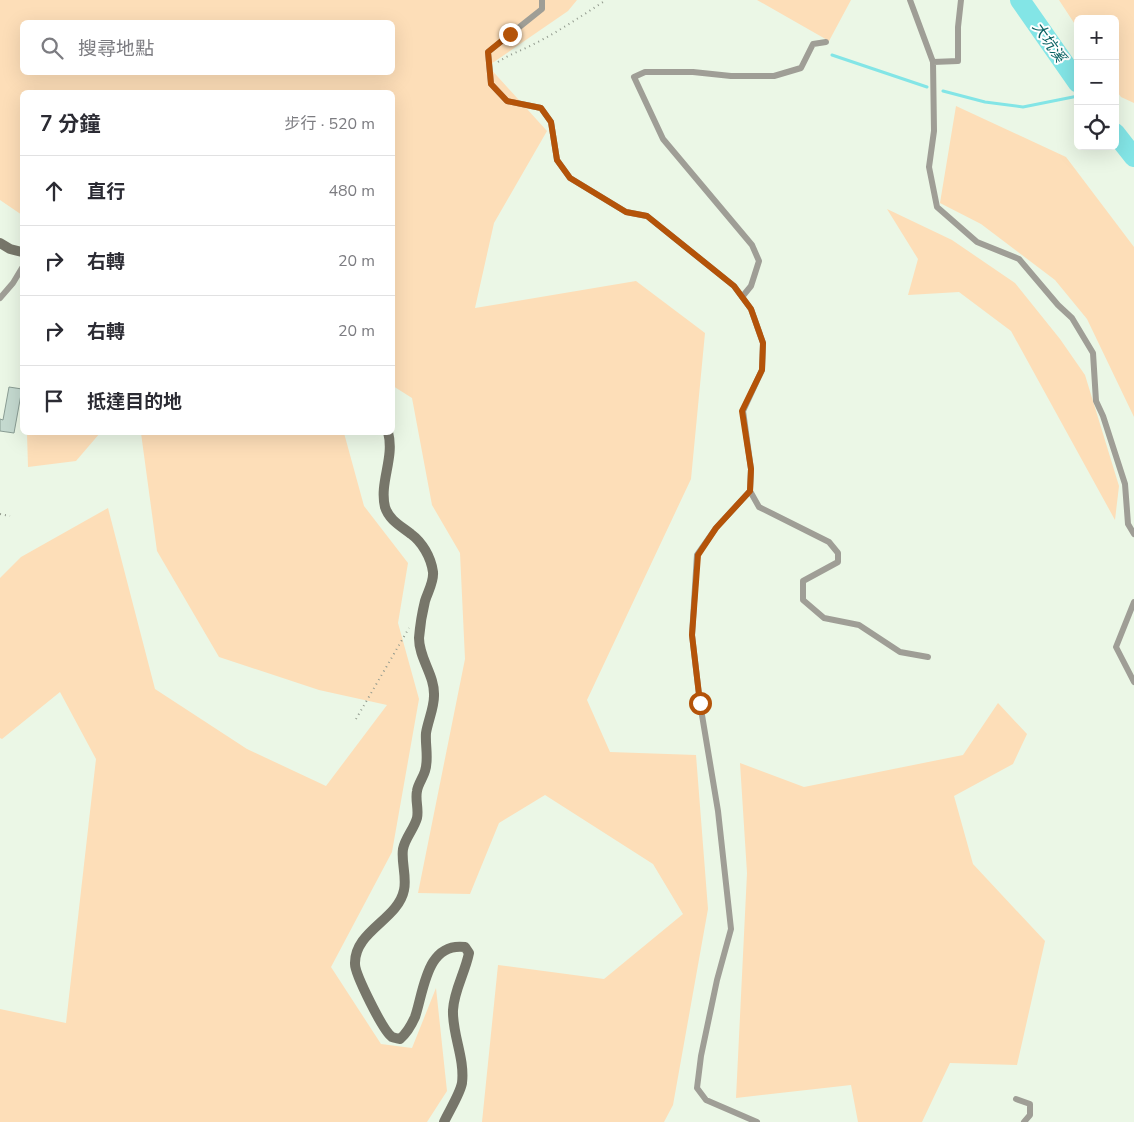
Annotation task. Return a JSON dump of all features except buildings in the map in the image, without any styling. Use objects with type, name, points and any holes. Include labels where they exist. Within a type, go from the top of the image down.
[{"type":"street","points":[[0,243],[10,249],[20,252]]},
{"type":"street","points":[[388,435],[389,459],[383,492],[386,509],[393,520],[420,542],[427,552],[433,571],[432,581],[425,600],[419,640],[423,658],[434,682],[434,697],[426,735],[426,769],[416,792],[416,819],[403,851],[404,890],[398,904],[360,944],[356,952],[355,965],[362,985],[383,1026],[392,1037],[400,1039],[407,1033],[415,1016],[427,972],[434,961],[445,949],[455,946],[464,947],[469,953],[453,1010],[454,1030],[462,1067],[462,1085],[444,1122]]},
{"type":"lane","points":[[542,0],[542,9],[488,52],[491,84],[507,101],[541,108],[551,122],[557,160],[570,178],[626,212],[647,216],[734,286],[751,309],[763,343],[762,370],[742,411],[751,469],[750,491],[759,507],[829,542],[838,553],[838,562],[803,582],[803,600],[824,618],[859,625],[900,652],[928,657]]},
{"type":"lane","points":[[910,0],[933,62],[934,131],[929,167],[937,207],[977,242],[1019,259],[1058,305],[1072,318],[1092,353],[1096,401],[1103,416],[1125,484],[1128,524],[1134,534]]},
{"type":"lane","points":[[933,62],[958,61],[958,26],[961,0]]},
{"type":"lane","points":[[742,297],[751,286],[759,261],[752,246],[663,139],[634,77],[645,72],[774,76],[801,68],[813,44],[826,42]]},
{"type":"lane","points":[[0,298],[20,271]]},
{"type":"lane","points":[[750,491],[716,528],[698,555],[692,635],[700,703],[718,812],[731,929],[717,980],[697,1088],[706,1100],[757,1122]]},
{"type":"lane","points":[[1134,602],[1116,647],[1134,682]]},
{"type":"lane","points":[[1016,1099],[1030,1104],[1030,1115],[1024,1122]]},
{"type":"path","points":[[490,67],[569,25],[606,0]]},
{"type":"path","points":[[0,514],[10,516]]},
{"type":"path","points":[[356,719],[410,626]]},
{"type":"shaded area","points":[[0,0],[577,0],[568,11],[488,66],[547,131],[494,223],[475,308],[636,281],[705,333],[691,479],[587,700],[610,752],[696,755],[708,909],[673,1105],[664,1122],[482,1122],[498,965],[604,979],[683,914],[653,864],[545,795],[499,823],[470,894],[418,893],[465,659],[460,553],[432,505],[412,398],[395,387],[395,90],[20,90],[20,214],[0,200]]},
{"type":"shaded area","points":[[757,0],[851,0],[829,41]]},
{"type":"shaded area","points":[[1059,0],[1134,0],[1134,103],[1119,94],[1119,15],[1074,15],[1074,23]]},
{"type":"shaded area","points":[[956,106],[1066,157],[1134,247],[1134,417],[1087,319],[1055,280],[981,224],[940,203]]},
{"type":"shaded area","points":[[887,209],[952,240],[1015,283],[1060,339],[1085,375],[1119,486],[1115,520],[1011,331],[959,292],[908,295],[918,259]]},
{"type":"shaded area","points":[[27,435],[98,435],[76,461],[28,467]]},
{"type":"shaded area","points":[[141,435],[345,435],[364,506],[408,563],[398,623],[419,699],[392,852],[331,967],[381,1044],[412,1048],[436,988],[447,1091],[427,1122],[0,1122],[0,1009],[66,1023],[96,759],[60,692],[2,739],[0,738],[0,578],[21,557],[108,508],[155,689],[247,749],[326,786],[387,705],[319,690],[219,657],[157,551]]},
{"type":"shaded area","points":[[998,703],[1027,734],[1013,764],[954,796],[973,864],[1045,941],[1017,1065],[950,1063],[922,1122],[858,1122],[851,1085],[736,1098],[747,873],[740,763],[804,787],[963,755]]},
{"type":"waterway","name":"大坑溪","points":[[1020,0],[1074,77]]},
{"type":"waterway","points":[[832,55],[927,87]]},
{"type":"waterway","points":[[943,91],[985,102],[1023,107],[1074,97]]},
{"type":"waterway","name":"大坑溪","points":[[1119,138],[1134,157]]},
{"type":"route","points":[[510,34],[488,52],[491,84],[507,101],[541,108],[551,122],[557,160],[570,178],[626,212],[647,216],[734,286],[751,309],[763,343],[762,370],[742,411],[751,469],[750,491],[716,528],[698,555],[692,635],[700,703]]}]
